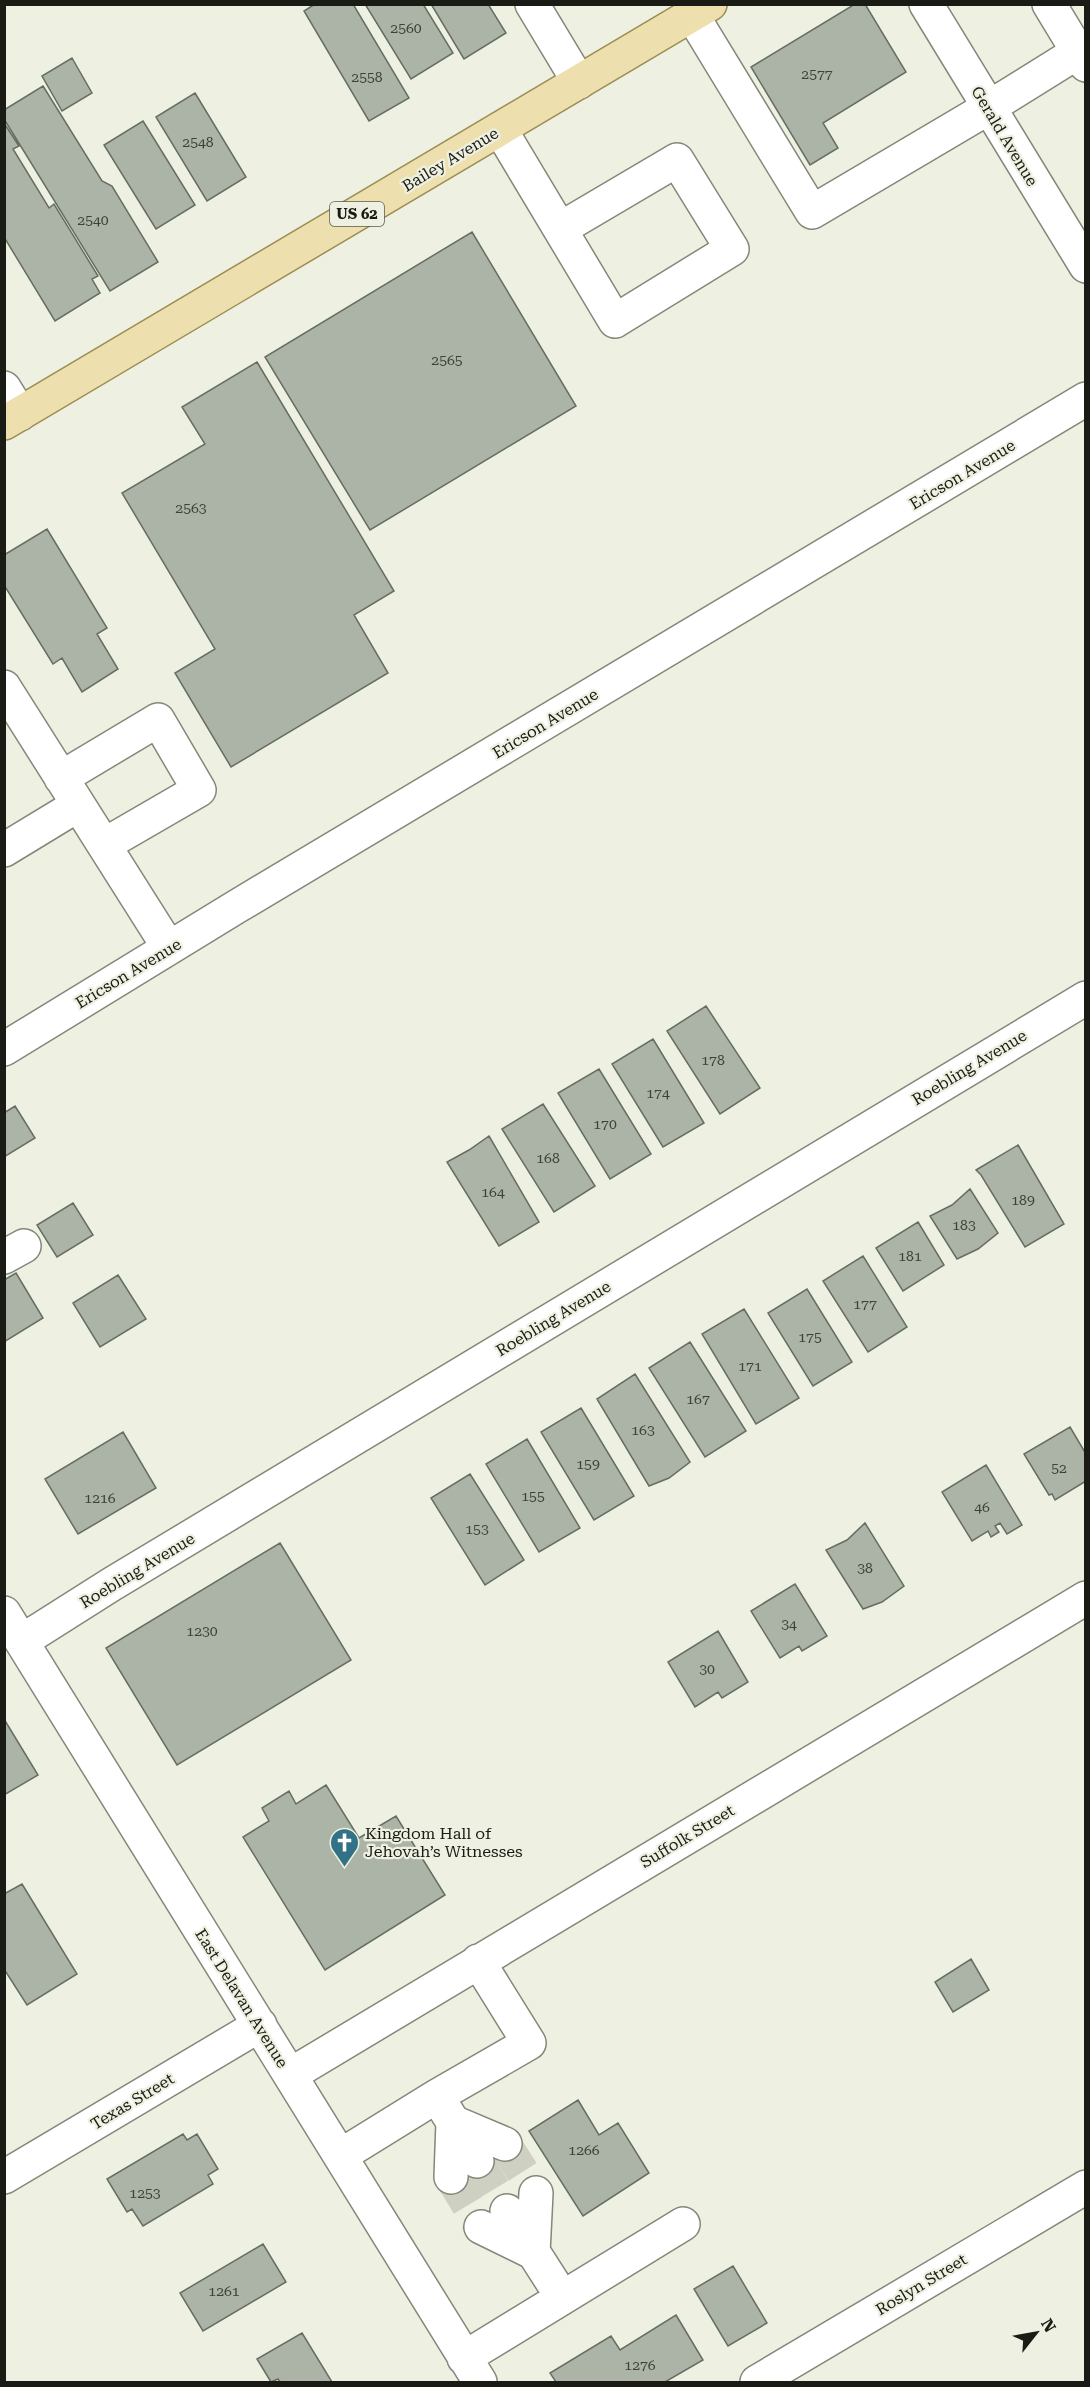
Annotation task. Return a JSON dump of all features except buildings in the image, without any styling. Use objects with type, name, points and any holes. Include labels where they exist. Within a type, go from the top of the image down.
[{"type":"main road","name":"Bailey Avenue","points":[[10,409],[500,129],[701,10]]},
{"type":"street","points":[[532,4],[579,82]]},
{"type":"street","name":"Gerald Avenue","points":[[927,4],[988,108],[1086,266]]},
{"type":"street","points":[[701,10],[812,212],[988,108],[1082,58],[1049,4]]},
{"type":"street","points":[[500,129],[615,321],[732,249],[677,160],[560,229]]},
{"type":"street","name":"Ericson Avenue","points":[[4,1049],[1086,399]]},
{"type":"street","points":[[4,687],[169,948]]},
{"type":"street","points":[[61,778],[158,720],[199,790],[104,846]]},
{"type":"street","points":[[4,850],[78,805]]},
{"type":"street","name":"Roebling Avenue","points":[[10,1624],[112,1584],[1086,998]]},
{"type":"street","name":"Suffolk Street","points":[[290,2075],[1086,1598]]},
{"type":"street","name":"East Delavan Avenue","points":[[10,1624],[472,2370]]},
{"type":"street","points":[[340,2156],[445,2109],[528,2043],[478,1961]]},
{"type":"street","name":"Texas Street","points":[[4,2176],[260,2025]]},
{"type":"street","points":[[445,2109],[505,2144]]},
{"type":"street","points":[[445,2109],[464,2169]]},
{"type":"street","name":"Roslyn Street","points":[[757,2382],[1086,2187]]},
{"type":"street","points":[[534,2253],[536,2193]]},
{"type":"street","points":[[494,2219],[534,2253],[562,2297]]},
{"type":"street","points":[[472,2370],[562,2297],[683,2224]]},
{"type":"tunnel","points":[[505,2144],[536,2193]]},
{"type":"tunnel","points":[[477,2161],[507,2211]]},
{"type":"tunnel","points":[[451,2177],[481,2227]]},
{"type":"place","name":"Kingdom Hall of Jehovah’s Witnesses","points":[[344,1868]]}]
